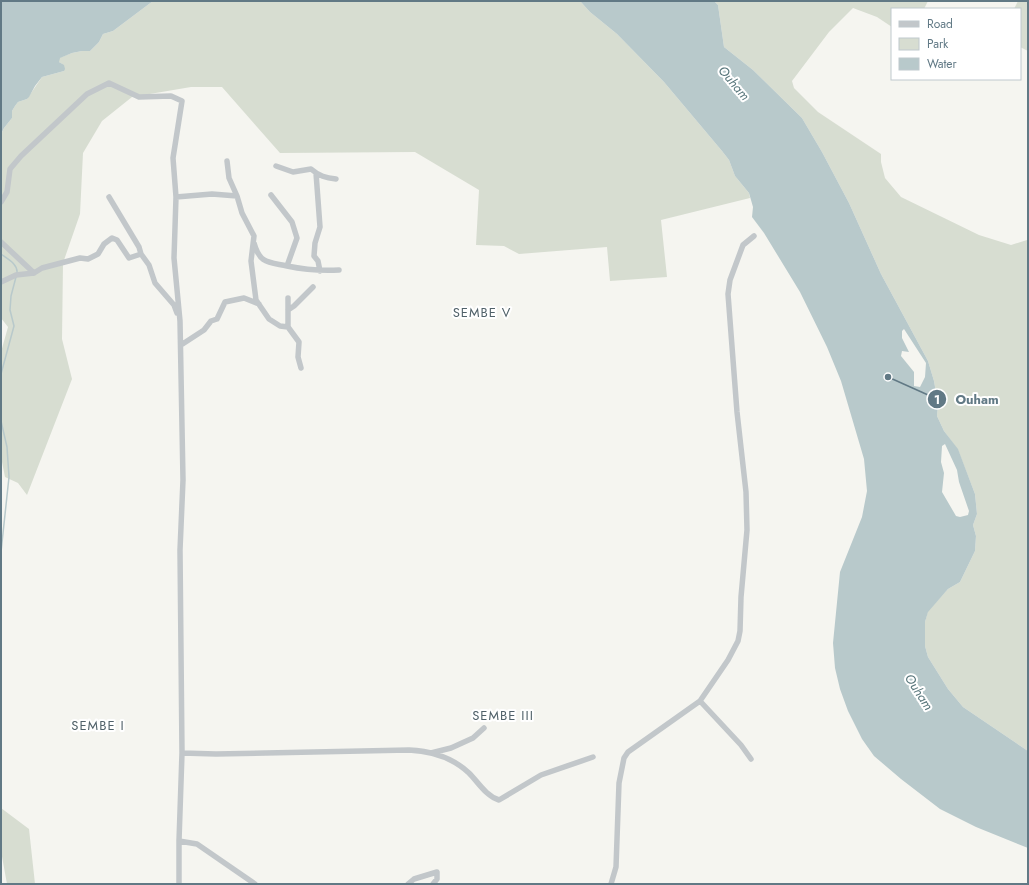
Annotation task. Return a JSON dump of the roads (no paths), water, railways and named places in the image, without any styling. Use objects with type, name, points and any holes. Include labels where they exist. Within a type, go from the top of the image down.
[{"type":"street","points":[[1,202],[7,192],[10,169],[21,156],[87,94],[109,83],[139,97],[172,96],[182,101],[174,158],[176,196],[174,258],[181,345],[183,480],[180,550],[182,753],[179,884]]},
{"type":"street","points":[[226,161],[229,178],[237,196],[242,213],[254,236],[251,261],[256,300],[269,319],[280,326],[288,327]]},
{"type":"street","points":[[276,166],[293,172],[311,169],[325,178],[336,179]]},
{"type":"street","points":[[316,173],[320,227],[315,243],[314,256],[318,261],[320,271]]},
{"type":"street","points":[[176,196],[212,194],[237,196]]},
{"type":"street","points":[[271,194],[292,222],[297,238],[287,266]]},
{"type":"street","points":[[109,198],[139,247],[141,254],[149,265],[155,283],[174,306],[180,321]]},
{"type":"street","points":[[611,884],[616,867],[619,783],[624,758],[628,752],[700,701],[728,660],[738,641],[747,530],[746,492],[737,412],[728,294],[730,280],[743,245],[754,236]]},
{"type":"street","points":[[1,282],[16,275],[34,273],[42,268],[80,258],[88,259],[98,254],[104,244],[112,238],[117,240],[129,258],[141,254]]},
{"type":"street","points":[[253,240],[257,251],[265,261],[303,269],[320,271],[339,270]]},
{"type":"street","points":[[1,242],[34,273]]},
{"type":"street","points":[[288,310],[313,287]]},
{"type":"street","points":[[181,345],[204,330],[210,321],[217,319],[225,302],[244,298],[260,304]]},
{"type":"street","points":[[288,298],[288,327],[299,342],[298,357],[301,368]]},
{"type":"street","points":[[700,701],[741,745],[751,759]]},
{"type":"street","points":[[431,753],[451,748],[473,738],[484,728]]},
{"type":"street","points":[[182,753],[216,754],[423,750],[453,761],[468,773],[492,798],[499,800],[541,775],[593,757]]},
{"type":"street","points":[[179,841],[197,844],[255,884]]},
{"type":"street","points":[[408,884],[414,880],[437,872],[437,879],[433,884]]},
{"type":"water","points":[[1,1],[153,1],[113,31],[103,34],[99,42],[90,51],[72,53],[60,58],[59,62],[64,65],[64,71],[42,77],[29,97],[18,102],[15,106],[12,111],[12,118],[1,134]]},
{"type":"water","points":[[580,1],[714,1],[718,5],[724,47],[753,70],[802,118],[849,203],[881,274],[928,361],[934,381],[938,404],[937,416],[944,431],[958,449],[975,494],[977,514],[973,525],[976,536],[975,551],[960,582],[948,589],[928,612],[925,622],[925,646],[928,657],[948,689],[963,707],[1028,751],[1028,848],[976,827],[940,809],[874,756],[862,739],[848,711],[840,689],[835,668],[833,643],[840,572],[862,517],[867,491],[864,459],[841,381],[827,347],[800,292],[764,233],[752,217],[753,207],[749,193],[735,176],[729,160],[664,82],[617,34],[590,12]],"holes":[[[904,329],[926,363],[925,377],[920,387],[914,386],[914,372],[901,356],[902,351],[909,352],[902,338],[902,331]],[[945,444],[957,470],[959,482],[969,511],[968,515],[960,517],[956,516],[942,492],[944,473],[941,462],[942,446]]]},
{"type":"waterway","points":[[1,254],[14,264],[17,273]]},
{"type":"waterway","points":[[1,374],[14,326],[10,310],[11,296],[16,277]]},
{"type":"waterway","points":[[1,421],[7,447],[9,477],[1,552]]},
{"type":"place","name":"Ouham","points":[[888,377]]},
{"type":"district","name":"SEMBE V","points":[[482,312]]},
{"type":"district","name":"SEMBE III","points":[[503,715]]},
{"type":"district","name":"SEMBE I","points":[[98,725]]}]
